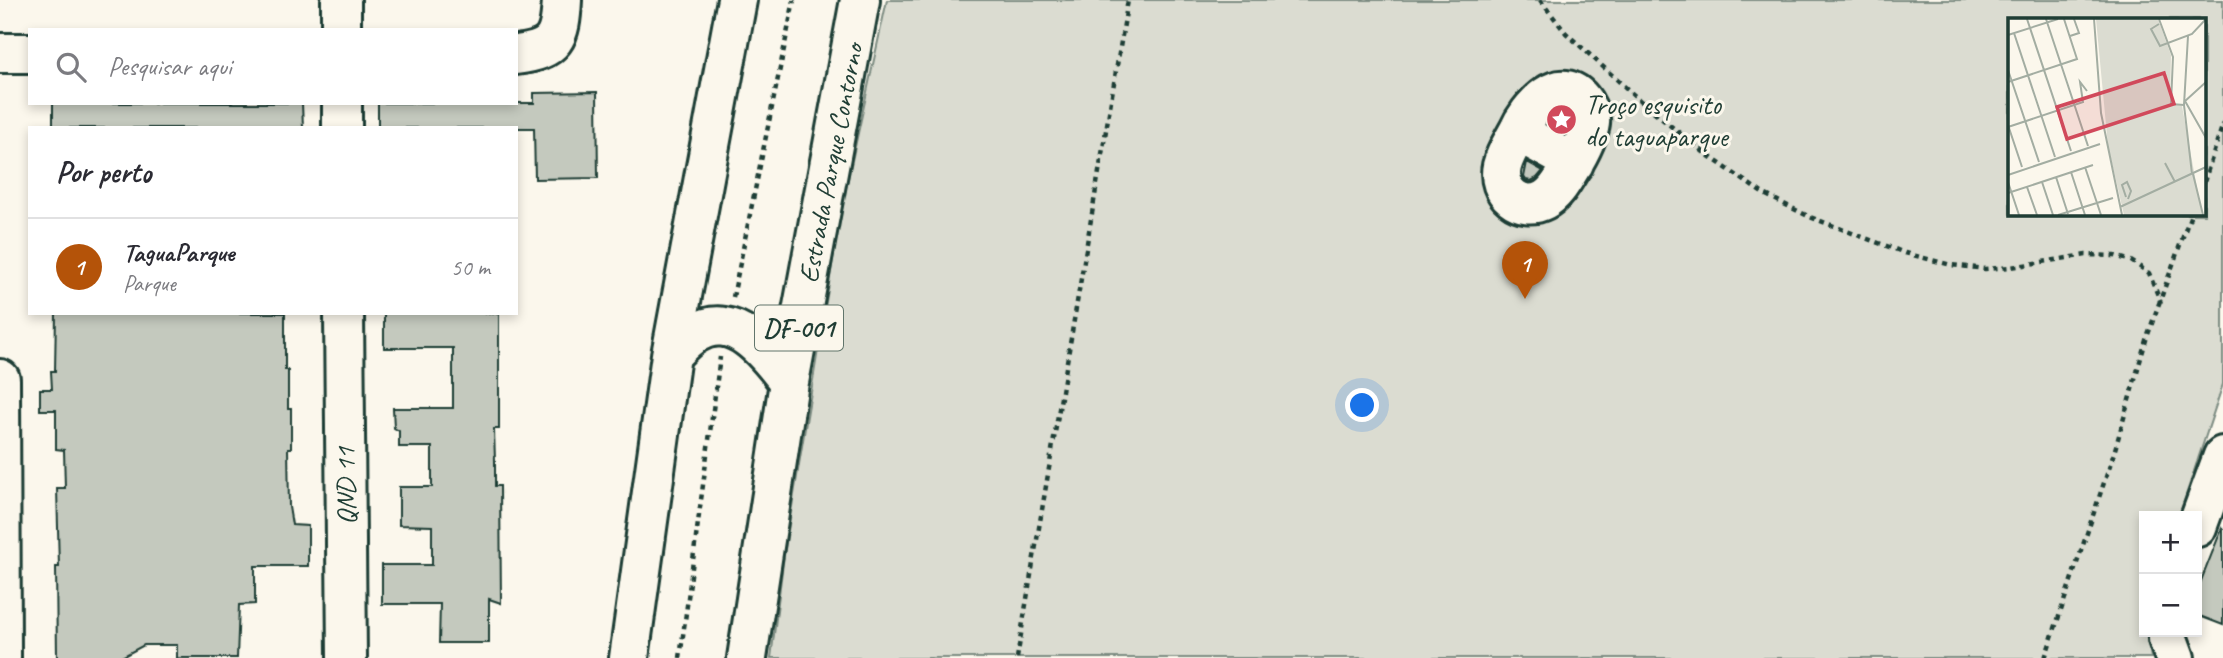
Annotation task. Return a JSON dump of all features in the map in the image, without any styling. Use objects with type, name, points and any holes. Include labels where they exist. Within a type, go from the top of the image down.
[{"type":"main road","points":[[341,0],[341,28]]},
{"type":"main road","points":[[518,55],[541,51],[549,46],[560,25],[562,0]]},
{"type":"main road","points":[[629,658],[671,355],[737,0]]},
{"type":"main road","name":"Estrada Parque Contorno","points":[[747,658],[789,382],[860,0]]},
{"type":"main road","points":[[0,52],[28,53]]},
{"type":"main road","points":[[1557,91],[1573,92],[1586,105],[1591,121],[1584,142],[1562,182],[1546,199],[1531,204],[1517,202],[1506,191],[1501,179],[1506,155],[1518,132],[1528,113],[1544,96],[1557,91]]},
{"type":"main road","points":[[342,105],[342,126]]},
{"type":"main road","points":[[1518,132],[1574,163]]},
{"type":"main road","name":"QND 11","points":[[344,315],[347,658]]},
{"type":"main road","points":[[671,355],[698,331],[709,328],[726,329],[752,339],[789,382]]},
{"type":"main road","points":[[0,379],[1,658]]},
{"type":"main road","points":[[2202,513],[2223,456]]},
{"type":"main road","points":[[2168,637],[2175,658]]},
{"type":"path","points":[[1017,658],[1128,0]]},
{"type":"path","points":[[1540,0],[1566,33],[1647,107],[1706,154],[1762,193],[1810,217],[1905,253],[1951,265],[1985,269],[2087,255],[2115,257],[2131,261],[2149,273],[2161,303]]},
{"type":"path","points":[[2206,176],[2223,124]]},
{"type":"path","points":[[2045,658],[2114,453],[2146,340],[2191,215]]},
{"type":"shaded area","points":[[887,0],[2223,0],[2223,384],[2181,511],[2139,511],[2139,637],[2148,637],[2151,658],[771,658],[784,555],[841,211]]},
{"type":"building","points":[[597,92],[598,178],[535,179],[534,128],[378,126],[378,105],[518,105],[534,103],[534,93]]},
{"type":"building","points":[[53,105],[302,105],[303,126],[53,126]]},
{"type":"building","points":[[1563,112],[1568,121],[1565,133],[1549,124]]},
{"type":"building","points":[[1527,162],[1543,171],[1531,181],[1524,177]]},
{"type":"building","points":[[56,315],[285,315],[285,370],[288,370],[288,409],[291,409],[291,448],[288,448],[289,507],[292,525],[308,526],[308,566],[255,566],[255,604],[239,605],[237,658],[177,658],[177,645],[144,645],[120,658],[57,658],[57,488],[65,488],[64,450],[56,449],[56,410],[40,410],[40,389],[52,389],[51,371],[55,371]]},
{"type":"building","points":[[384,315],[499,315],[499,429],[494,429],[495,486],[500,486],[501,603],[489,599],[489,643],[439,643],[440,604],[382,604],[382,565],[432,565],[432,526],[399,525],[399,487],[432,487],[432,447],[399,447],[399,431],[394,428],[393,408],[453,408],[453,348],[384,348]]},
{"type":"building","points":[[2222,528],[2223,625],[2202,617],[2202,578]]},
{"type":"place","name":"Troço esquisito do taguaparque","points":[[1562,120]]},
{"type":"place","name":"TaguaParque","points":[[1525,299]]}]
